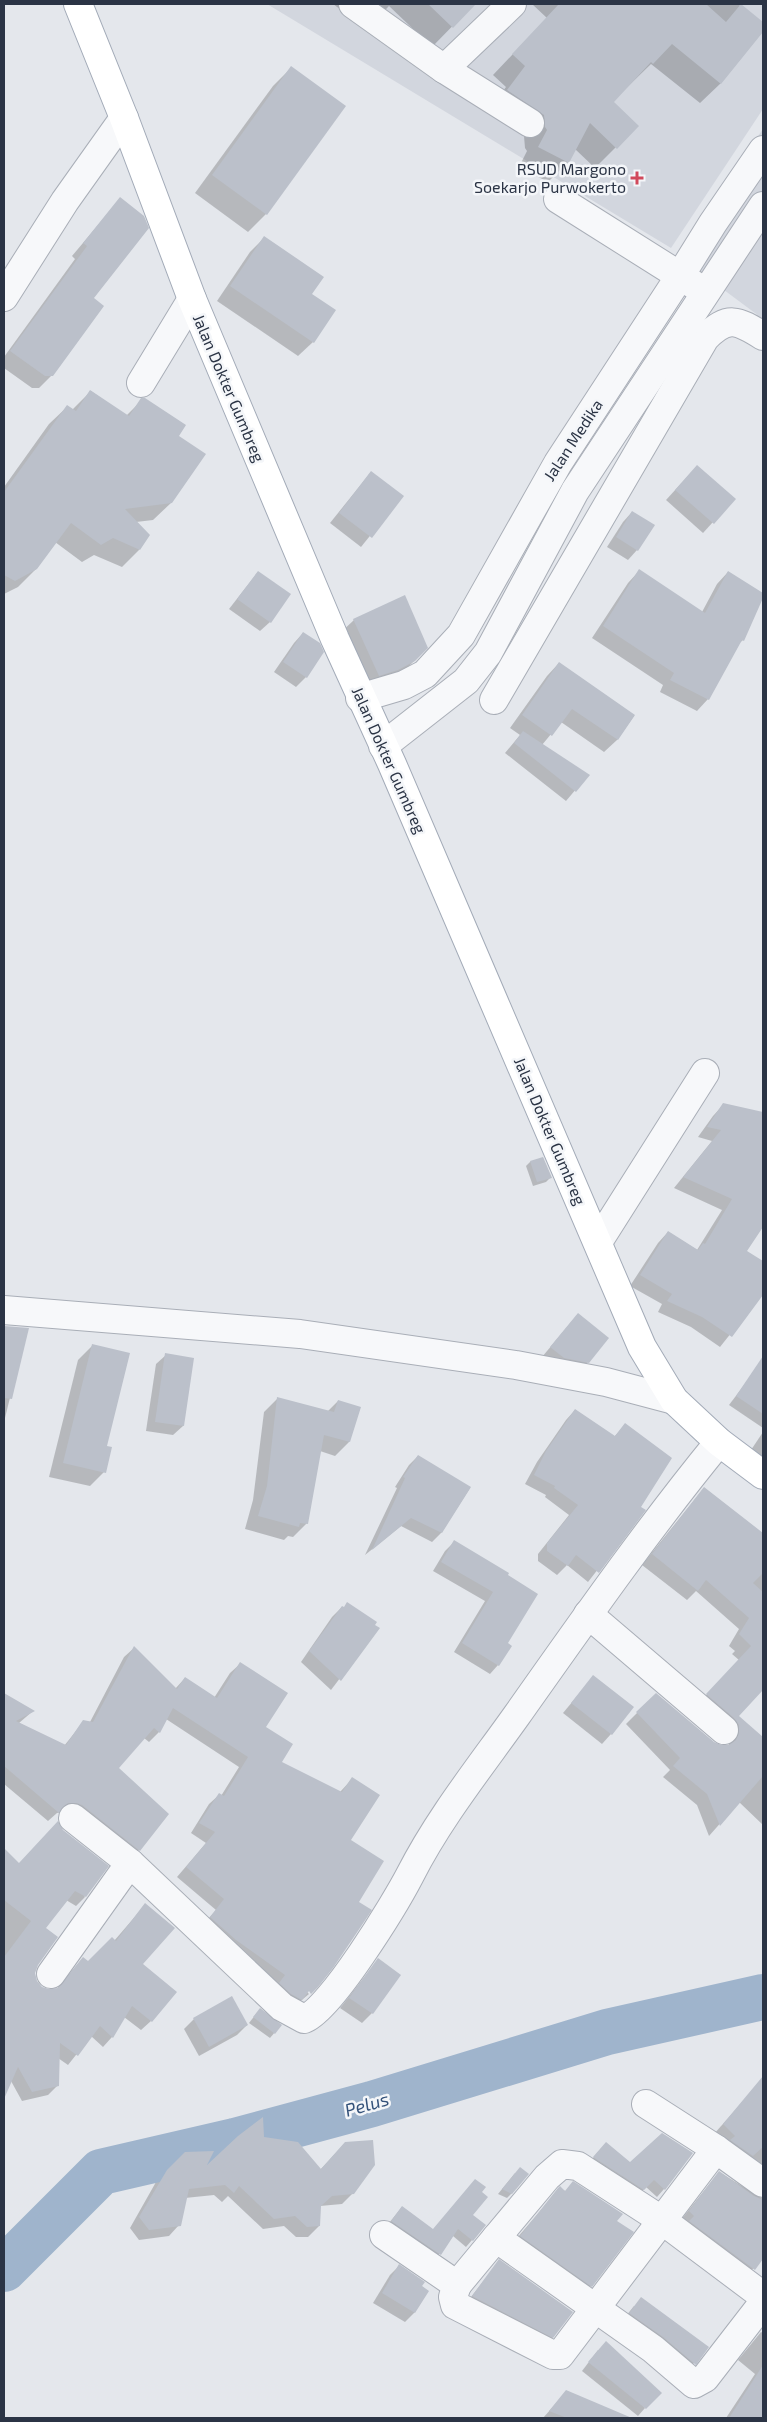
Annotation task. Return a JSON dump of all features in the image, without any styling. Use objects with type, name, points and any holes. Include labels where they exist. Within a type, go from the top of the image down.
[{"type":"main road","name":"Jalan Dokter Gumbreg","points":[[78,4],[124,118],[192,298],[360,698],[383,746],[642,1347],[674,1400],[718,1442],[763,1475]]},
{"type":"street","points":[[353,4],[444,69],[530,123]]},
{"type":"street","points":[[444,69],[512,4]]},
{"type":"street","points":[[4,297],[65,201],[124,118]]},
{"type":"street","name":"Jalan Medika","points":[[360,698],[404,685],[425,674],[461,635],[558,463],[713,223],[763,150]]},
{"type":"street","points":[[558,199],[706,292]]},
{"type":"street","name":"Jalan Medika","points":[[383,746],[466,681],[488,653],[575,491],[763,206]]},
{"type":"street","points":[[141,382],[192,298]]},
{"type":"street","points":[[494,700],[705,338],[721,323],[729,321],[742,323],[763,336]]},
{"type":"street","points":[[461,635],[488,653]]},
{"type":"street","points":[[598,1242],[705,1072]]},
{"type":"street","points":[[4,1310],[300,1334],[516,1365],[606,1382],[674,1400]]},
{"type":"street","points":[[73,1818],[130,1863],[282,2007],[304,2019],[311,2017],[332,1995],[400,1894],[426,1845],[588,1614],[661,1514],[718,1442]]},
{"type":"street","points":[[588,1614],[724,1730]]},
{"type":"street","points":[[51,1974],[130,1863]]},
{"type":"street","points":[[646,2104],[716,2149],[763,2183]]},
{"type":"street","points":[[716,2149],[663,2221],[560,2356],[552,2355],[455,2305],[453,2297],[457,2285],[547,2177],[562,2164],[578,2166],[663,2221],[763,2296]]},
{"type":"street","points":[[384,2235],[457,2285]]},
{"type":"street","points":[[496,2238],[595,2310],[653,2349],[694,2384],[705,2378],[763,2303]]},
{"type":"shaded area","name":"RSUD Margono Soekarjo Purwokerto","points":[[267,4],[763,4],[763,109],[671,248]]},
{"type":"shaded area","points":[[763,129],[763,319],[677,255]]},
{"type":"building","points":[[428,4],[476,4],[453,28]]},
{"type":"building","points":[[559,4],[706,4],[726,22],[741,4],[763,22],[763,32],[721,84],[672,44],[653,64],[651,62],[614,102],[639,126],[617,149],[590,123],[569,163],[538,147],[547,130],[544,115],[507,90],[525,66],[512,54]]},
{"type":"building","points":[[291,66],[346,106],[267,215],[212,175]]},
{"type":"building","points":[[120,197],[144,216],[149,228],[94,298],[104,306],[53,376],[45,376],[10,351],[87,246],[83,243]]},
{"type":"building","points":[[264,236],[324,277],[312,294],[336,310],[314,343],[230,286]]},
{"type":"building","points":[[90,390],[129,416],[141,398],[145,398],[186,425],[179,436],[206,454],[172,503],[125,509],[150,535],[140,550],[113,538],[101,545],[71,523],[37,569],[15,581],[4,575],[4,492],[67,405],[76,411]]},
{"type":"building","points":[[697,465],[736,499],[714,524],[675,490]]},
{"type":"building","points":[[371,471],[404,496],[372,538],[339,513]]},
{"type":"building","points":[[632,511],[655,525],[638,551],[616,537]]},
{"type":"building","points":[[639,569],[705,613],[728,571],[763,593],[763,598],[744,641],[742,640],[709,700],[670,680],[674,673],[603,626]]},
{"type":"building","points":[[258,571],[291,594],[271,623],[237,599]]},
{"type":"building","points":[[405,595],[428,648],[415,661],[398,670],[379,676],[353,619]]},
{"type":"building","points":[[303,632],[320,643],[324,652],[307,678],[283,662]]},
{"type":"building","points":[[559,662],[635,715],[618,740],[572,709],[552,736],[522,715]]},
{"type":"building","points":[[523,731],[590,775],[576,792],[514,743]]},
{"type":"building","points":[[723,1103],[763,1112],[763,1227],[747,1251],[763,1261],[763,1295],[732,1337],[702,1317],[667,1301],[672,1294],[640,1275],[668,1231],[698,1250],[703,1243],[705,1244],[732,1199],[683,1177],[721,1130],[707,1127]]},
{"type":"building","points":[[543,1157],[552,1178],[537,1182],[530,1161]]},
{"type":"building","points":[[578,1313],[609,1338],[589,1363],[564,1358],[550,1347]]},
{"type":"building","points":[[4,1326],[29,1328],[12,1399],[4,1398]]},
{"type":"building","points":[[92,1344],[130,1353],[107,1446],[112,1447],[106,1473],[63,1463]]},
{"type":"building","points":[[165,1353],[194,1358],[184,1426],[155,1422]]},
{"type":"building","points":[[763,1356],[763,1414],[736,1396]]},
{"type":"building","points":[[277,1397],[334,1412],[338,1400],[361,1407],[350,1442],[324,1435],[308,1524],[300,1523],[299,1527],[258,1516],[267,1486]]},
{"type":"building","points":[[575,1409],[615,1436],[625,1423],[672,1458],[641,1507],[646,1510],[599,1573],[576,1555],[568,1566],[547,1551],[547,1543],[578,1505],[554,1488],[555,1486],[534,1475],[546,1451]]},
{"type":"building","points":[[418,1455],[471,1487],[442,1533],[411,1518],[372,1550],[405,1478],[403,1477]]},
{"type":"building","points":[[704,1487],[763,1533],[763,1573],[753,1583],[763,1592],[763,1690],[739,1716],[763,1737],[763,1776],[720,1826],[707,1794],[673,1766],[680,1758],[636,1712],[656,1693],[714,1742],[721,1745],[729,1745],[736,1740],[739,1733],[739,1725],[734,1718],[706,1694],[751,1646],[739,1634],[749,1618],[706,1580],[698,1591],[652,1554]]},
{"type":"building","points":[[454,1540],[509,1573],[508,1575],[538,1594],[508,1643],[512,1646],[499,1666],[462,1643],[493,1592],[441,1562]]},
{"type":"building","points":[[347,1602],[377,1622],[375,1625],[380,1628],[341,1681],[309,1651]]},
{"type":"building","points":[[134,1646],[177,1689],[185,1677],[217,1698],[240,1662],[288,1693],[266,1727],[293,1744],[282,1762],[342,1792],[352,1777],[380,1795],[351,1840],[384,1861],[359,1902],[372,1910],[333,1968],[318,1987],[311,1994],[309,1991],[302,2000],[291,1994],[279,1983],[285,1975],[236,1940],[210,1917],[224,1899],[186,1867],[215,1832],[199,1823],[219,1793],[224,1796],[248,1757],[173,1708],[160,1733],[154,1728],[119,1768],[169,1814],[140,1851],[82,1805],[68,1803],[59,1813],[4,1766],[4,1693],[35,1711],[16,1721],[66,1745],[83,1720],[93,1722]]},
{"type":"building","points":[[593,1675],[634,1707],[612,1735],[571,1703]]},
{"type":"building","points":[[58,1821],[63,1830],[109,1866],[86,1897],[75,1891],[46,1928],[58,1937],[38,1965],[35,1973],[37,1981],[42,1987],[49,1989],[58,1988],[83,1957],[88,1961],[112,1937],[116,1941],[145,1903],[175,1928],[143,1964],[177,1992],[152,2022],[132,2006],[113,2038],[100,2026],[78,2056],[60,2043],[59,2086],[32,2092],[18,2067],[4,2099],[4,1957],[31,1921],[4,1900],[4,1848],[19,1863]]},
{"type":"building","points":[[378,1958],[401,1975],[373,2014],[349,1998]]},
{"type":"building","points":[[232,1996],[248,2025],[209,2047],[193,2018]]},
{"type":"building","points":[[260,2008],[282,2025],[275,2034],[253,2017]]},
{"type":"building","points":[[763,2076],[763,2147],[753,2156],[730,2140],[735,2136],[723,2124]]},
{"type":"building","points":[[263,2117],[264,2137],[298,2142],[321,2169],[345,2142],[373,2140],[375,2165],[354,2194],[332,2196],[321,2206],[320,2226],[307,2227],[295,2216],[274,2219],[239,2186],[234,2193],[225,2185],[189,2189],[181,2226],[149,2230],[139,2217],[167,2170],[185,2152],[214,2151],[207,2165],[238,2136]]},
{"type":"building","points":[[662,2133],[693,2153],[665,2190],[654,2180],[644,2190],[593,2157],[606,2142],[630,2162]]},
{"type":"building","points":[[520,2167],[529,2174],[512,2194],[502,2189]]},
{"type":"building","points":[[719,2171],[754,2196],[763,2200],[763,2259],[755,2270],[689,2221],[694,2216],[689,2211]]},
{"type":"building","points":[[475,2179],[486,2187],[482,2192],[488,2197],[473,2215],[486,2225],[473,2241],[458,2229],[441,2255],[391,2221],[402,2206],[433,2229]]},
{"type":"building","points":[[573,2181],[623,2214],[617,2221],[634,2232],[592,2287],[520,2236],[558,2188],[560,2186],[565,2191]]},
{"type":"building","points":[[499,2259],[573,2312],[553,2338],[472,2296]]},
{"type":"building","points":[[399,2264],[425,2282],[422,2286],[429,2291],[415,2313],[382,2293]]},
{"type":"building","points":[[641,2297],[709,2347],[696,2365],[663,2337],[629,2313]]},
{"type":"building","points":[[606,2341],[662,2393],[646,2409],[588,2362]]},
{"type":"building","points":[[763,2365],[763,2418],[729,2418]]},
{"type":"building","points":[[566,2390],[632,2418],[567,2418],[549,2411]]},
{"type":"waterway","name":"Pelus","points":[[4,2269],[101,2172],[235,2141],[372,2104],[607,2032],[763,1997]]},
{"type":"place","name":"RSUD Margono Soekarjo Purwokerto","points":[[637,178]]}]
